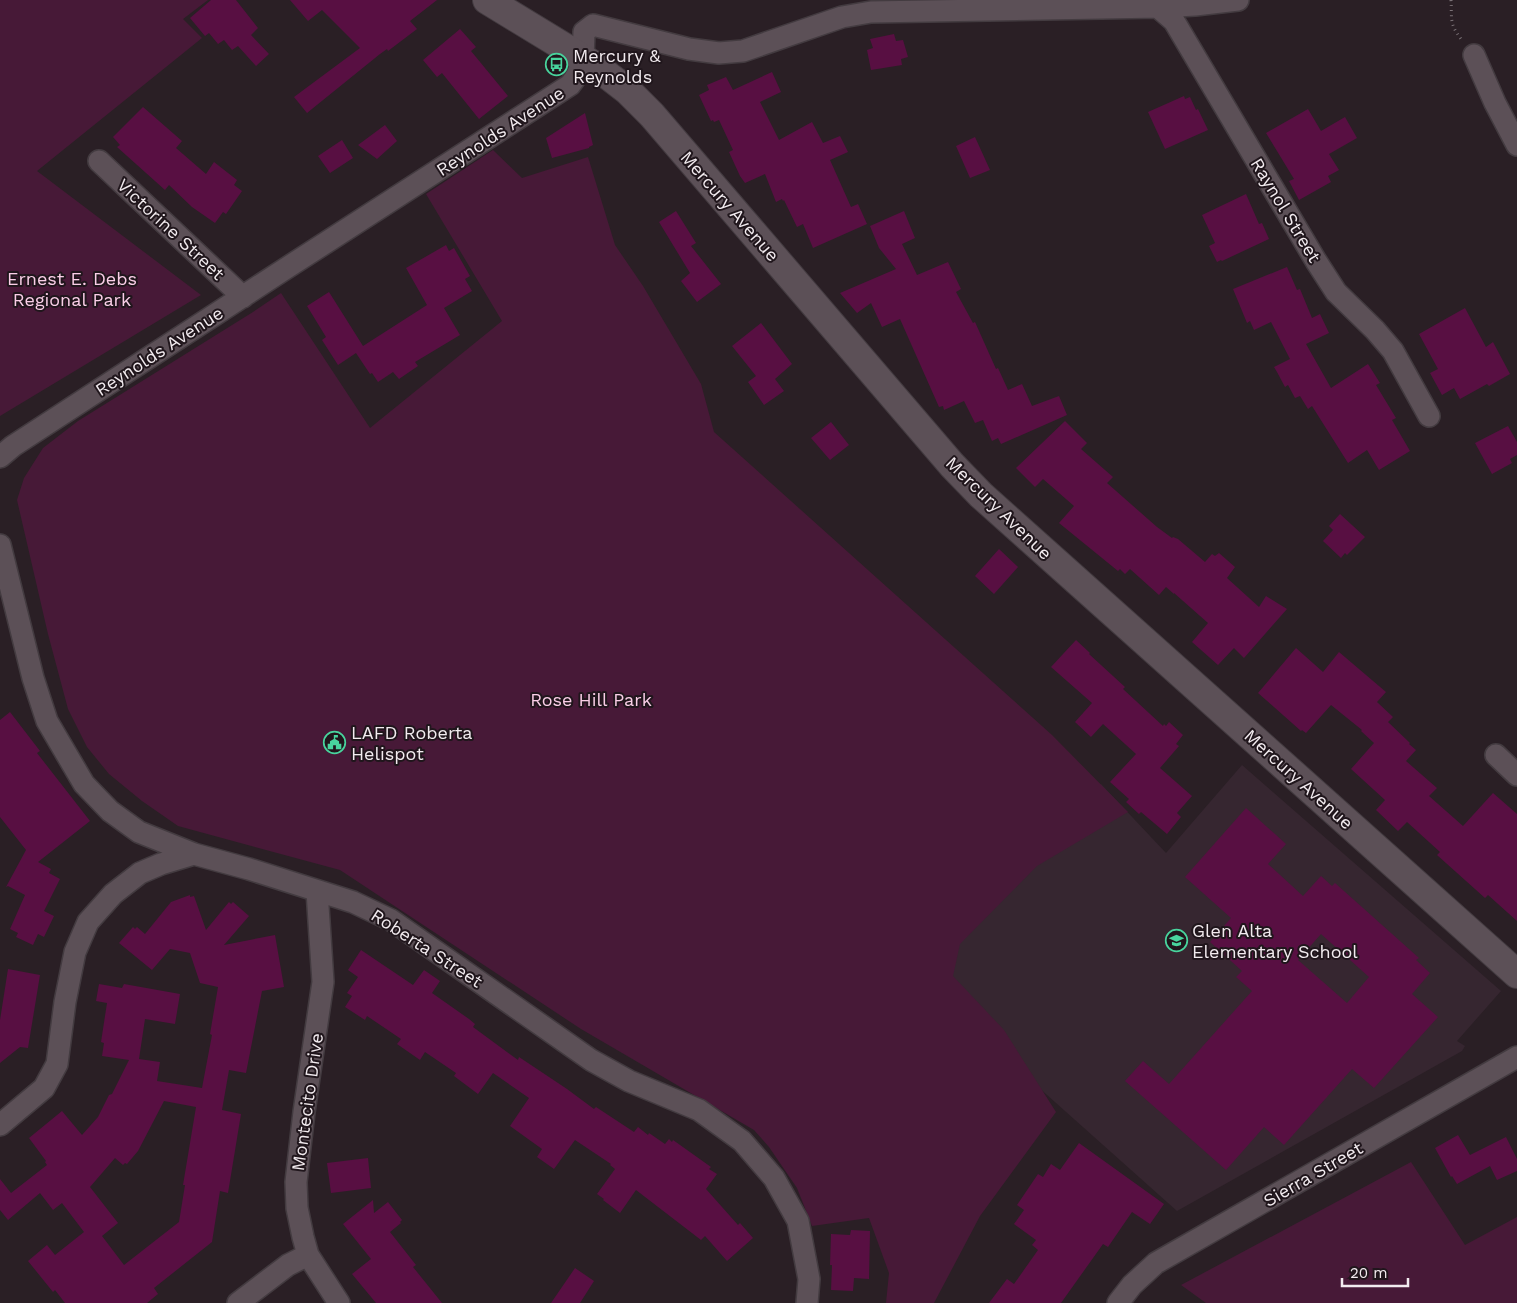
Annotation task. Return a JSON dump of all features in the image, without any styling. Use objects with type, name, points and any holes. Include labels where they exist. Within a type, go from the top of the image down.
[{"type":"street","name":"Mercury Avenue","points":[[487,0],[583,57],[628,91],[652,115],[952,465],[981,495],[1517,974]]},
{"type":"street","name":"Reynolds Avenue","points":[[0,457],[13,446],[570,85],[579,74],[583,57],[584,32],[593,25],[689,49],[719,53],[743,51],[842,17],[871,12],[1153,4],[1195,5],[1238,0]]},
{"type":"street","name":"Raynol Street","points":[[1153,4],[1174,21],[1310,253],[1336,292],[1375,330],[1393,351],[1429,416]]},
{"type":"street","points":[[1474,55],[1494,103],[1517,144]]},
{"type":"street","name":"Victorine Street","points":[[99,161],[243,297]]},
{"type":"street","name":"Roberta Street","points":[[0,545],[33,678],[48,721],[84,784],[110,811],[140,832],[194,854],[249,869],[353,902],[391,920],[592,1060],[629,1082],[700,1110],[742,1141],[774,1178],[798,1221],[809,1280],[807,1303]]},
{"type":"street","points":[[1496,756],[1517,775]]},
{"type":"street","points":[[0,1125],[44,1088],[57,1064],[65,1002],[75,952],[88,922],[113,894],[140,873],[161,864],[194,854]]},
{"type":"street","name":"Montecito Drive","points":[[317,891],[323,982],[304,1112],[296,1182],[297,1208],[308,1255],[338,1303]]},
{"type":"street","name":"Sierra Street","points":[[1118,1303],[1132,1285],[1156,1263],[1517,1057]]},
{"type":"street","points":[[238,1303],[288,1265],[308,1255]]},
{"type":"path","points":[[1451,0],[1450,18],[1455,30],[1474,55]]},
{"type":"shaded area","name":"Glen Alta Elementary School","points":[[1242,765],[1501,991],[1457,1041],[1465,1046],[1462,1051],[1177,1211],[944,1003],[963,854],[1101,784],[1166,853]]},
{"type":"green space","name":"Ernest E. Debs Regional Park","points":[[0,0],[208,0],[183,19],[202,38],[37,171],[201,295],[0,416]]},
{"type":"green space","name":"Rose Hill Park","points":[[493,150],[522,178],[588,157],[615,245],[643,286],[701,384],[714,432],[1052,735],[1128,812],[1037,866],[960,944],[953,976],[1004,1030],[1056,1112],[980,1216],[934,1303],[886,1303],[889,1273],[869,1218],[812,1226],[797,1188],[769,1147],[754,1130],[581,1029],[340,870],[178,826],[142,801],[109,774],[87,747],[68,709],[48,634],[17,500],[24,478],[43,448],[78,421],[281,293],[370,428],[502,321],[426,194]]},
{"type":"green space","points":[[1411,1162],[1465,1245],[1517,1217],[1517,1303],[1206,1303],[1181,1285]]},
{"type":"building","points":[[211,0],[236,0],[258,28],[251,35],[269,54],[256,66],[238,46],[232,50],[224,40],[218,44],[209,33],[205,36],[190,18]]},
{"type":"building","points":[[290,0],[437,0],[410,21],[417,29],[388,51],[387,49],[380,54],[307,113],[294,97],[360,48],[322,10],[308,21]]},
{"type":"building","points":[[460,29],[476,47],[471,51],[508,96],[479,119],[442,73],[437,77],[423,60]]},
{"type":"building","points":[[894,34],[896,41],[903,40],[908,57],[901,59],[902,65],[871,70],[867,50],[873,48],[870,39]]},
{"type":"building","points":[[772,72],[781,92],[760,102],[779,140],[812,122],[823,143],[840,136],[848,152],[830,160],[851,207],[858,204],[867,224],[813,248],[803,224],[797,227],[784,200],[776,202],[765,174],[745,183],[729,152],[733,150],[719,120],[711,121],[699,95],[709,90],[707,85],[726,77],[733,90]]},
{"type":"building","points":[[1184,96],[1185,99],[1190,97],[1208,130],[1165,149],[1148,112]]},
{"type":"building","points":[[143,107],[182,141],[176,148],[206,174],[214,162],[237,180],[234,185],[242,191],[226,214],[223,212],[215,223],[192,207],[169,185],[165,190],[117,147],[120,145],[113,137]]},
{"type":"building","points":[[1308,109],[1321,131],[1345,117],[1357,138],[1329,154],[1339,170],[1328,176],[1331,182],[1299,200],[1289,181],[1294,179],[1266,133]]},
{"type":"building","points":[[585,113],[593,145],[589,148],[552,158],[546,138]]},
{"type":"building","points":[[385,125],[397,141],[377,159],[358,145]]},
{"type":"building","points":[[975,137],[990,170],[970,178],[956,146]]},
{"type":"building","points":[[342,140],[353,158],[330,173],[318,156]]},
{"type":"building","points":[[1246,194],[1259,224],[1262,223],[1269,239],[1217,262],[1209,246],[1215,243],[1202,215]]},
{"type":"building","points":[[676,211],[696,243],[691,246],[721,284],[697,302],[681,281],[690,273],[659,222]]},
{"type":"building","points":[[904,211],[915,238],[902,244],[917,275],[948,262],[961,289],[956,292],[973,323],[975,322],[996,369],[998,368],[1008,390],[1022,384],[1032,406],[1059,396],[1067,415],[1001,444],[998,438],[992,441],[983,420],[975,423],[964,401],[944,410],[943,406],[939,407],[900,319],[882,327],[871,303],[857,313],[840,293],[896,269],[879,248],[870,226]]},
{"type":"building","points":[[446,245],[449,251],[454,248],[470,276],[465,279],[472,291],[444,308],[460,335],[415,362],[418,366],[399,379],[393,372],[378,382],[372,373],[370,374],[356,353],[338,365],[322,340],[326,337],[307,306],[329,292],[363,346],[427,305],[406,268]]},
{"type":"building","points":[[1287,267],[1297,290],[1300,289],[1312,318],[1320,314],[1329,333],[1306,344],[1331,388],[1368,364],[1380,383],[1376,385],[1396,418],[1392,420],[1410,451],[1379,470],[1367,450],[1348,463],[1312,406],[1308,409],[1300,396],[1295,398],[1288,385],[1285,387],[1274,367],[1290,359],[1271,322],[1254,330],[1250,321],[1247,323],[1233,289]]},
{"type":"building","points":[[1465,308],[1486,347],[1493,342],[1510,374],[1460,399],[1454,388],[1442,395],[1430,373],[1438,369],[1419,334]]},
{"type":"building","points":[[761,323],[792,364],[775,379],[784,391],[764,405],[748,382],[756,376],[732,346]]},
{"type":"building","points":[[1065,421],[1087,443],[1081,449],[1113,477],[1107,483],[1157,527],[1172,538],[1178,539],[1205,562],[1212,554],[1215,556],[1219,553],[1235,567],[1227,578],[1259,607],[1266,596],[1287,609],[1244,658],[1234,648],[1218,665],[1192,642],[1208,623],[1166,587],[1159,595],[1130,569],[1125,574],[1120,569],[1118,571],[1059,523],[1074,506],[1043,479],[1035,487],[1016,468]]},
{"type":"building","points":[[831,422],[849,445],[830,460],[811,438]]},
{"type":"building","points":[[1508,426],[1517,442],[1517,455],[1510,459],[1512,463],[1492,474],[1475,443]]},
{"type":"building","points":[[1340,514],[1365,537],[1347,555],[1345,553],[1341,558],[1323,541],[1333,530],[1329,526]]},
{"type":"building","points":[[999,549],[1018,567],[994,594],[975,576]]},
{"type":"building","points":[[1076,640],[1125,687],[1123,689],[1163,726],[1164,724],[1166,726],[1169,722],[1183,735],[1176,744],[1179,746],[1160,768],[1192,796],[1177,813],[1181,817],[1167,834],[1141,812],[1139,814],[1126,802],[1129,799],[1110,782],[1136,754],[1103,724],[1091,737],[1075,722],[1092,703],[1051,667]]},
{"type":"building","points":[[1296,648],[1323,672],[1339,652],[1386,692],[1377,702],[1393,717],[1388,722],[1416,750],[1406,761],[1437,788],[1429,796],[1463,826],[1493,793],[1517,814],[1517,921],[1488,895],[1485,898],[1437,855],[1440,852],[1407,822],[1398,831],[1376,810],[1385,800],[1351,769],[1374,743],[1362,730],[1331,705],[1306,733],[1301,731],[1258,693]]},
{"type":"building","points":[[10,712],[40,751],[37,753],[90,821],[38,862],[51,869],[49,873],[60,879],[44,911],[54,916],[44,937],[38,934],[33,945],[16,937],[18,933],[10,929],[25,895],[8,886],[6,887],[26,850],[0,817],[0,720]]},
{"type":"building","points":[[1246,808],[1286,844],[1268,864],[1303,896],[1321,876],[1332,886],[1335,883],[1419,958],[1416,960],[1430,973],[1412,994],[1438,1017],[1374,1088],[1352,1069],[1284,1145],[1264,1127],[1226,1170],[1125,1081],[1143,1061],[1169,1084],[1252,991],[1236,977],[1242,971],[1210,942],[1231,918],[1185,877]],"holes":[[[1321,934],[1369,977],[1347,1003],[1298,960]]]},
{"type":"building","points":[[190,895],[190,897],[194,896],[206,930],[229,902],[231,904],[233,902],[249,916],[224,945],[275,935],[284,987],[262,991],[246,1073],[229,1070],[222,1110],[241,1114],[228,1193],[220,1191],[212,1242],[154,1288],[158,1294],[147,1303],[65,1303],[55,1290],[53,1292],[28,1261],[47,1245],[55,1255],[84,1232],[62,1203],[53,1210],[40,1193],[8,1220],[0,1210],[0,1179],[11,1193],[47,1165],[29,1138],[62,1111],[82,1135],[98,1117],[109,1095],[112,1094],[129,1060],[102,1056],[104,1043],[101,1042],[107,1003],[96,1001],[99,984],[122,988],[124,984],[180,994],[175,1024],[145,1019],[139,1059],[160,1062],[157,1081],[202,1088],[212,1035],[210,1034],[218,987],[200,983],[190,953],[170,949],[152,970],[119,943],[133,927],[135,929],[137,927],[145,934],[171,902]],"holes":[[[164,1101],[196,1107],[179,1222],[124,1265],[102,1236],[118,1223],[90,1187],[115,1158],[123,1165],[127,1164],[138,1151]]]},
{"type":"building","points":[[361,950],[413,985],[424,970],[440,981],[432,993],[469,1019],[475,1024],[473,1027],[518,1060],[519,1057],[594,1109],[596,1107],[634,1132],[638,1127],[665,1144],[669,1139],[672,1142],[673,1140],[711,1167],[709,1169],[717,1174],[706,1189],[738,1225],[740,1223],[753,1238],[727,1261],[705,1236],[701,1240],[636,1190],[620,1213],[603,1200],[597,1194],[615,1169],[611,1164],[575,1140],[554,1169],[537,1157],[542,1149],[510,1126],[529,1098],[493,1073],[478,1094],[454,1076],[456,1073],[425,1052],[420,1060],[397,1044],[401,1039],[367,1016],[365,1020],[345,1007],[352,996],[347,993],[358,977],[348,970]]},
{"type":"building","points":[[8,969],[40,975],[28,1048],[20,1047],[0,1063],[0,1020]]},
{"type":"building","points":[[1458,1135],[1470,1155],[1506,1137],[1517,1159],[1517,1171],[1497,1180],[1490,1166],[1457,1184],[1435,1148]]},
{"type":"building","points":[[1079,1143],[1164,1204],[1150,1224],[1132,1212],[1108,1247],[1103,1244],[1061,1303],[989,1303],[1007,1279],[1014,1284],[1038,1250],[1032,1245],[1036,1240],[1014,1224],[1024,1210],[1017,1205],[1038,1174],[1043,1177],[1051,1164],[1060,1170]]},
{"type":"building","points":[[368,1158],[371,1188],[331,1193],[327,1163]]},
{"type":"building","points":[[373,1200],[374,1213],[388,1202],[402,1220],[390,1232],[416,1265],[413,1267],[442,1303],[376,1303],[352,1274],[371,1259],[343,1224]]},
{"type":"building","points":[[851,1230],[870,1231],[869,1279],[854,1278],[853,1291],[831,1290],[831,1234],[850,1235]]},
{"type":"building","points":[[575,1268],[594,1281],[580,1303],[551,1303]]},
{"type":"place","name":"Mercury & Reynolds","points":[[557,65]]},
{"type":"place","name":"LAFD Roberta Helispot","points":[[335,742]]},
{"type":"place","name":"Glen Alta Elementary School","points":[[1176,940]]}]
